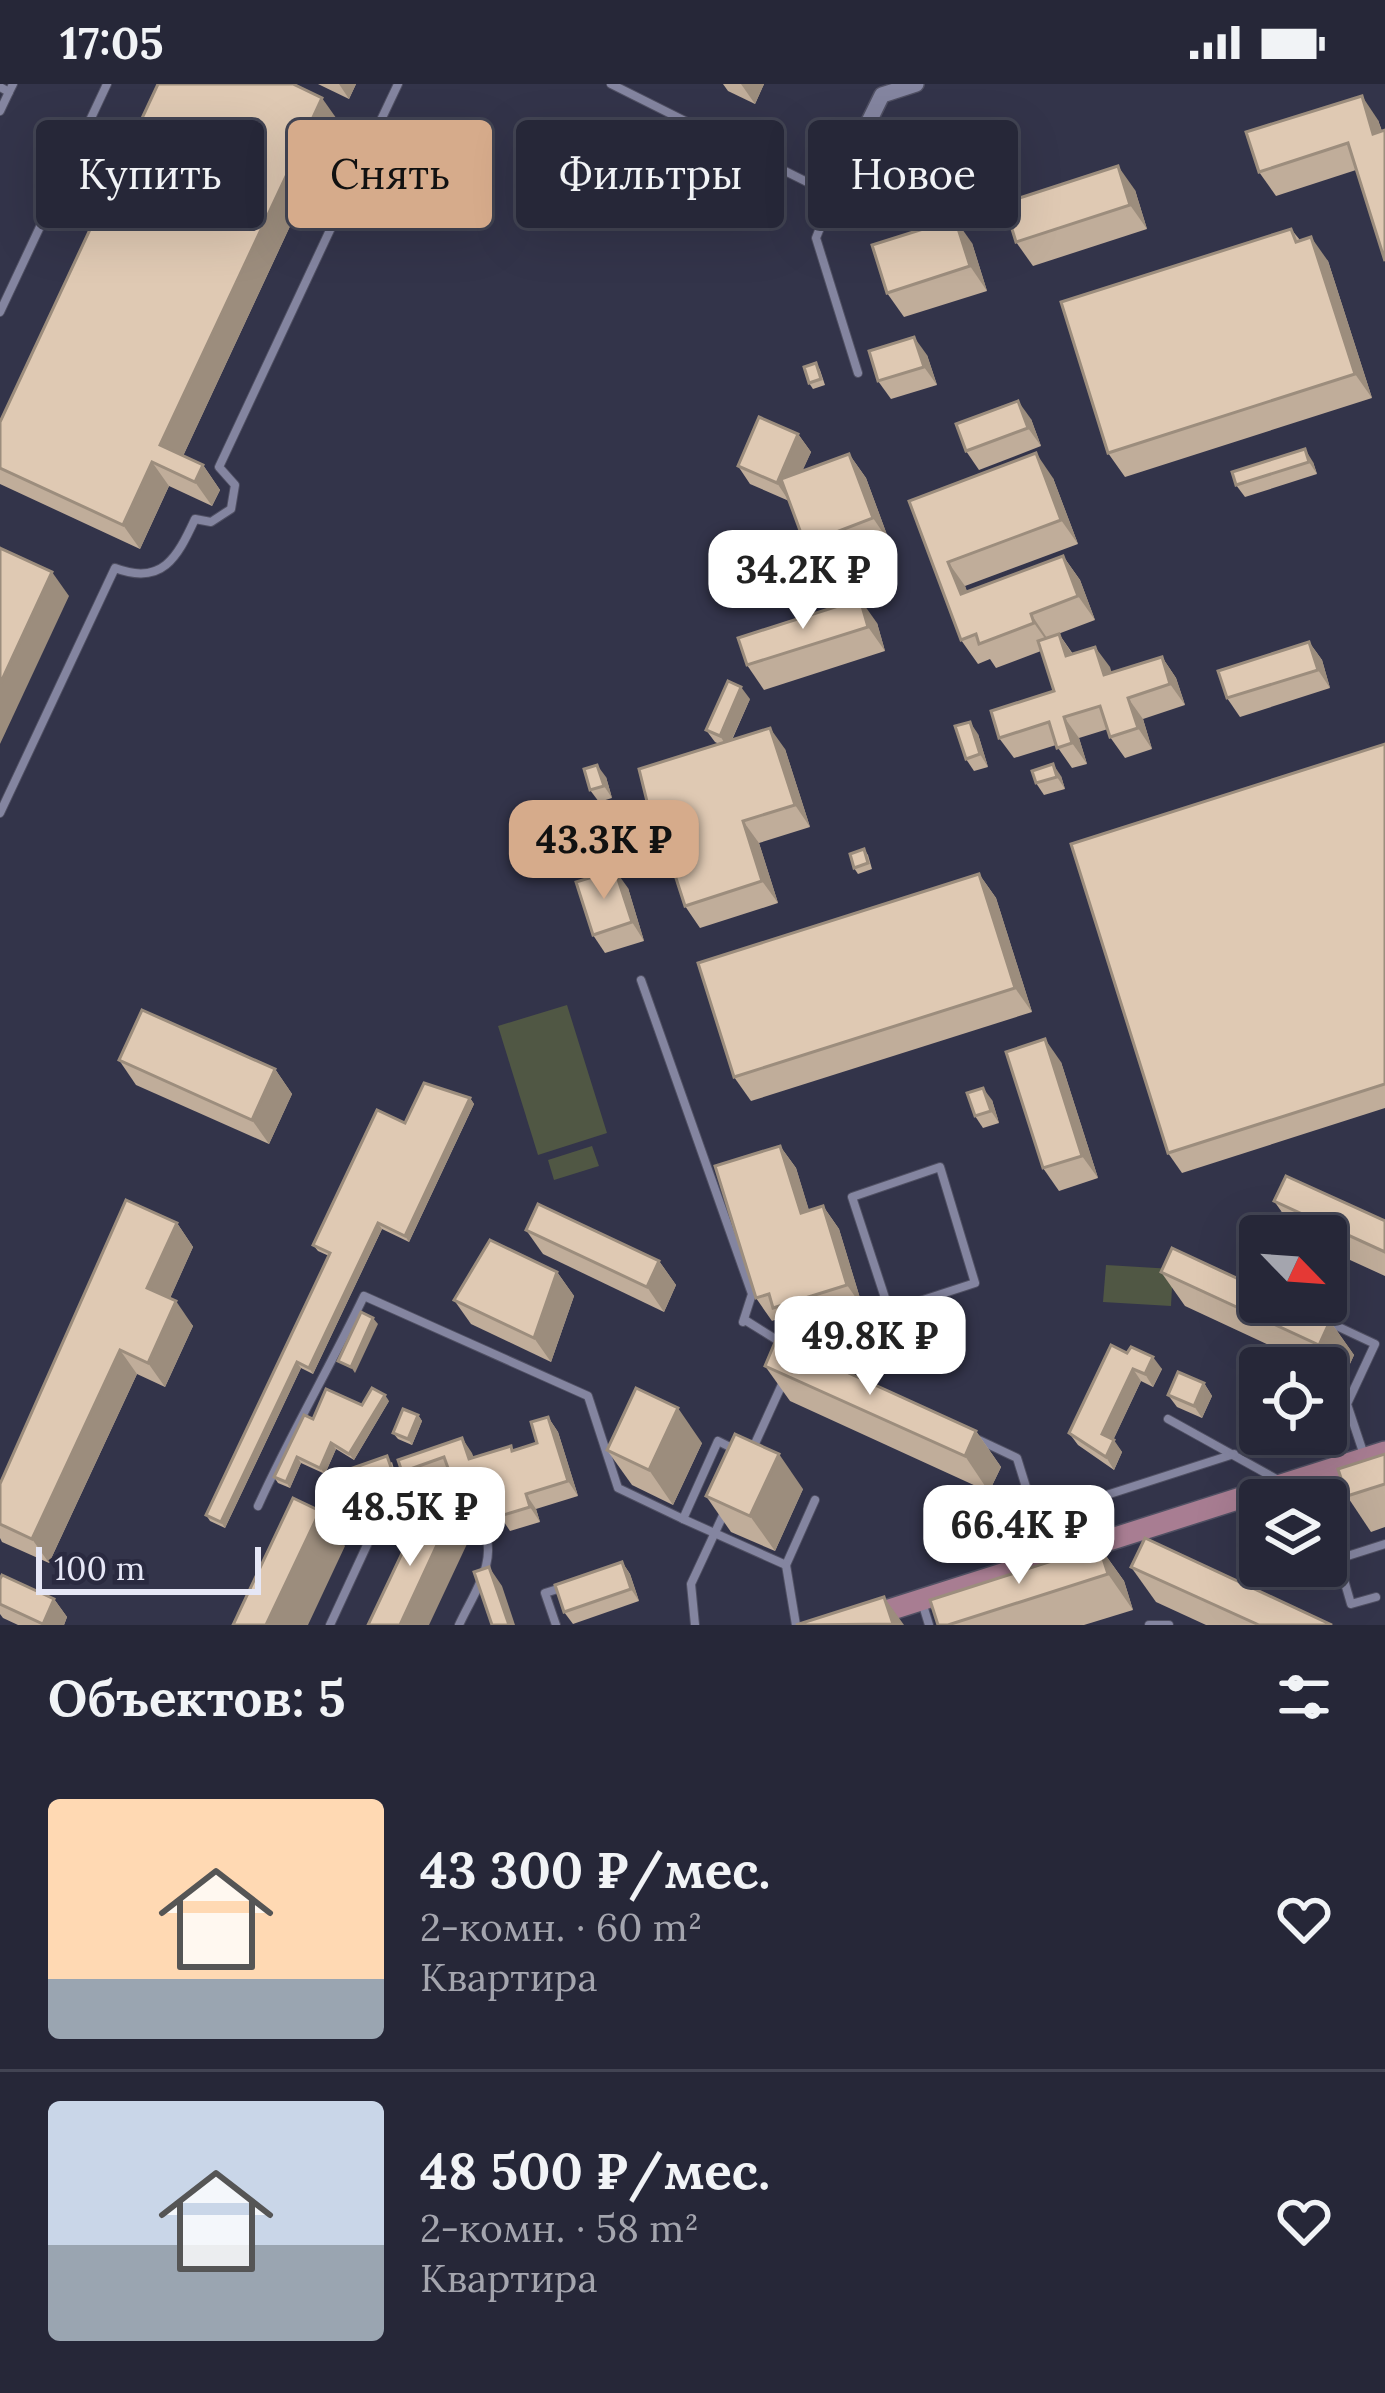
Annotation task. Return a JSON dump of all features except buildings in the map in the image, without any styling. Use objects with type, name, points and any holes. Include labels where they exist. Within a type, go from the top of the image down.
[{"type":"main road","points":[[1303,1479],[1375,1456]]},
{"type":"main road","points":[[842,1625],[1239,1500]]},
{"type":"street","points":[[870,120],[882,95],[914,84]]},
{"type":"lane","points":[[0,312],[106,84]]},
{"type":"lane","points":[[0,814],[115,568],[132,574],[164,570],[176,561],[195,519],[219,519],[231,509],[235,485],[219,466],[338,213],[362,213],[378,195],[378,178],[362,160],[398,84]]},
{"type":"lane","points":[[610,84],[808,183]]},
{"type":"lane","points":[[0,111],[7,88]]},
{"type":"lane","points":[[820,228],[816,238],[858,373]]},
{"type":"lane","points":[[641,980],[752,1294],[743,1321],[785,1345],[976,1283],[940,1168],[852,1197],[889,1310]]},
{"type":"lane","points":[[1284,1215],[1288,1207],[1302,1202]]},
{"type":"lane","points":[[258,1506],[303,1406],[320,1388],[364,1295],[588,1396],[617,1488],[786,1565]]},
{"type":"lane","points":[[1330,1323],[1376,1344],[1347,1404],[1375,1456]]},
{"type":"lane","points":[[683,1519],[718,1442],[750,1456],[791,1368]]},
{"type":"lane","points":[[1168,1419],[1276,1479]]},
{"type":"lane","points":[[959,1430],[1017,1458],[1048,1560]]},
{"type":"lane","points":[[1077,1551],[1063,1509],[1234,1454]]},
{"type":"lane","points":[[695,1625],[692,1585],[732,1495]]},
{"type":"lane","points":[[796,1625],[786,1565],[815,1500]]},
{"type":"lane","points":[[330,1625],[380,1517],[440,1509],[461,1512],[482,1525],[491,1541],[492,1555],[459,1625]]},
{"type":"lane","points":[[1347,1556],[1385,1544]]},
{"type":"lane","points":[[556,1625],[545,1593],[567,1586]]},
{"type":"lane","points":[[1346,1587],[1351,1604],[1376,1597]]},
{"type":"lane","points":[[921,1600],[927,1625]]},
{"type":"lane","points":[[1149,1625],[1169,1625]]},
{"type":"green space","points":[[567,1005],[607,1133],[538,1155],[498,1026]]},
{"type":"green space","points":[[592,1146],[599,1166],[554,1180],[548,1160]]},
{"type":"green space","points":[[1106,1265],[1173,1269],[1171,1306],[1103,1302]]}]
